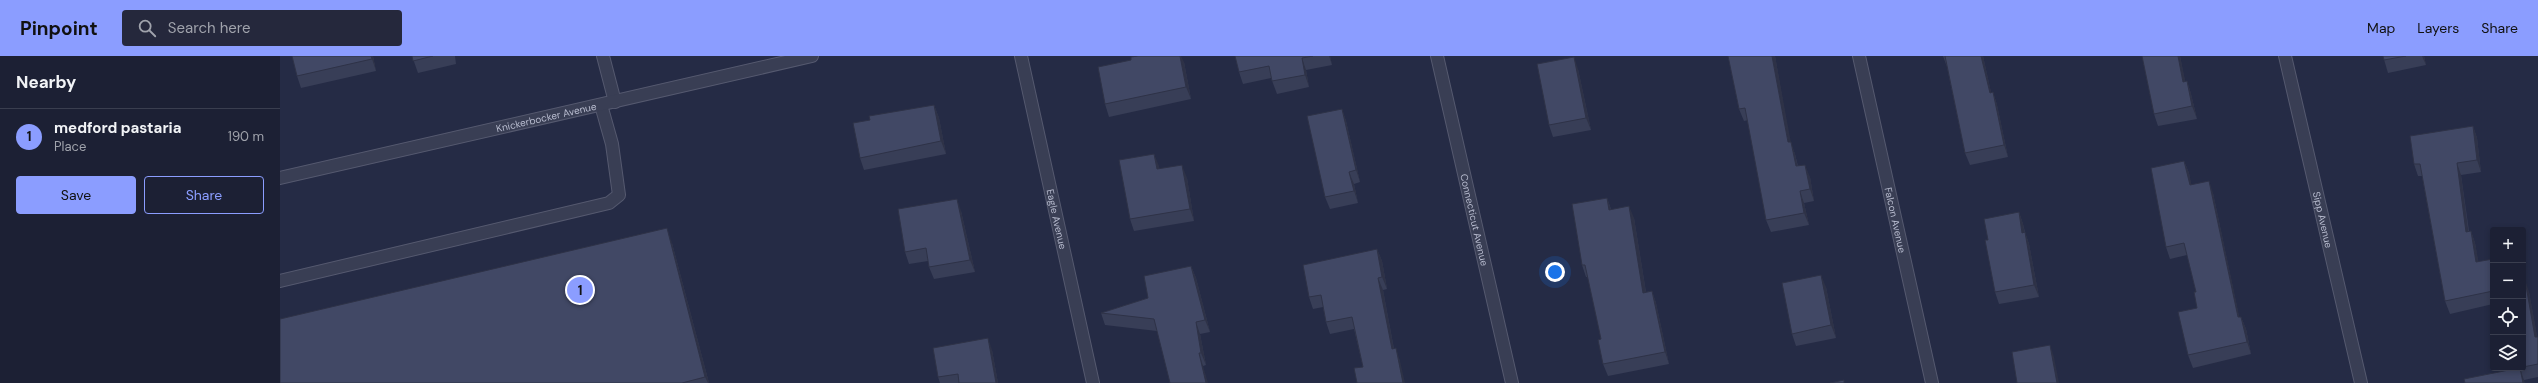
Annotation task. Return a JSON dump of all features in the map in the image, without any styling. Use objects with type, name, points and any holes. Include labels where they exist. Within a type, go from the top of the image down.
[{"type":"street","points":[[604,56],[615,102]]},
{"type":"street","name":"Knickerbocker Avenue","points":[[280,178],[812,56]]},
{"type":"street","name":"Eagle Avenue","points":[[1021,56],[1093,383]]},
{"type":"street","name":"Connecticut Avenue","points":[[1437,56],[1512,383]]},
{"type":"street","name":"Falcon Avenue","points":[[1859,56],[1932,383]]},
{"type":"street","name":"Sipp Avenue","points":[[2285,56],[2361,383]]},
{"type":"street","points":[[280,281],[609,203],[619,195],[612,144],[601,105]]},
{"type":"building","points":[[292,56],[371,56],[372,59],[297,76]]},
{"type":"building","points":[[412,56],[433,56],[413,61]]},
{"type":"building","points":[[1180,56],[1186,87],[1105,104],[1098,67],[1131,60],[1131,57]]},
{"type":"building","points":[[1235,56],[1313,56],[1302,58],[1305,75],[1272,81],[1269,66],[1239,72]]},
{"type":"building","points":[[1728,56],[1772,56],[1788,142],[1791,142],[1796,166],[1805,165],[1810,189],[1800,191],[1804,213],[1766,220],[1745,108],[1739,109]]},
{"type":"building","points":[[1945,56],[1981,56],[1990,93],[1993,92],[2004,145],[1965,153]]},
{"type":"building","points":[[2142,56],[2178,56],[2183,82],[2187,81],[2192,106],[2154,114]]},
{"type":"building","points":[[2383,56],[2406,56],[2384,60]]},
{"type":"building","points":[[1574,57],[1586,118],[1549,125],[1537,64]]},
{"type":"building","points":[[934,105],[941,141],[860,158],[853,123],[870,120],[869,116]]},
{"type":"building","points":[[1342,109],[1356,170],[1349,172],[1354,191],[1325,197],[1307,116]]},
{"type":"building","points":[[2473,126],[2477,160],[2457,163],[2466,232],[2471,231],[2476,262],[2490,260],[2490,292],[2445,301],[2420,164],[2414,164],[2410,136]]},
{"type":"building","points":[[1154,154],[1157,169],[1182,165],[1190,209],[1130,219],[1119,160]]},
{"type":"building","points":[[2184,161],[2190,185],[2209,181],[2238,317],[2241,317],[2247,342],[2188,355],[2178,312],[2197,308],[2194,292],[2196,292],[2184,243],[2166,247],[2151,168]]},
{"type":"building","points":[[1607,198],[1609,210],[1629,206],[1643,293],[1652,291],[1665,352],[1603,364],[1598,340],[1601,339],[1585,265],[1582,265],[1572,204]]},
{"type":"building","points":[[957,199],[970,260],[929,267],[926,248],[905,252],[898,209]]},
{"type":"building","points":[[2019,212],[2022,233],[2025,232],[2034,285],[1995,292],[1985,240],[1988,240],[1984,219]]},
{"type":"building","points":[[667,228],[705,377],[682,383],[280,383],[280,319]]},
{"type":"building","points":[[1377,249],[1382,277],[1378,278],[1392,349],[1396,348],[1403,383],[1357,383],[1354,368],[1363,367],[1352,317],[1326,322],[1321,295],[1309,297],[1303,265]]},
{"type":"building","points":[[1191,266],[1205,320],[1196,322],[1201,353],[1199,353],[1206,383],[1170,383],[1154,319],[1101,313],[1148,298],[1144,276]]},
{"type":"building","points":[[1821,275],[1831,325],[1792,334],[1782,283]]},
{"type":"building","points":[[2526,286],[2535,337],[2538,337],[2538,364],[2526,366]]},
{"type":"building","points":[[988,338],[996,383],[959,383],[958,374],[938,377],[933,348]]},
{"type":"building","points":[[2050,345],[2057,383],[2017,383],[2012,352]]},
{"type":"building","points":[[2504,371],[2521,371],[2523,383],[2465,383],[2464,379]]},
{"type":"building","points":[[1844,380],[1844,383],[1830,383]]},
{"type":"place","name":"medford pastaria","points":[[580,290]]}]
